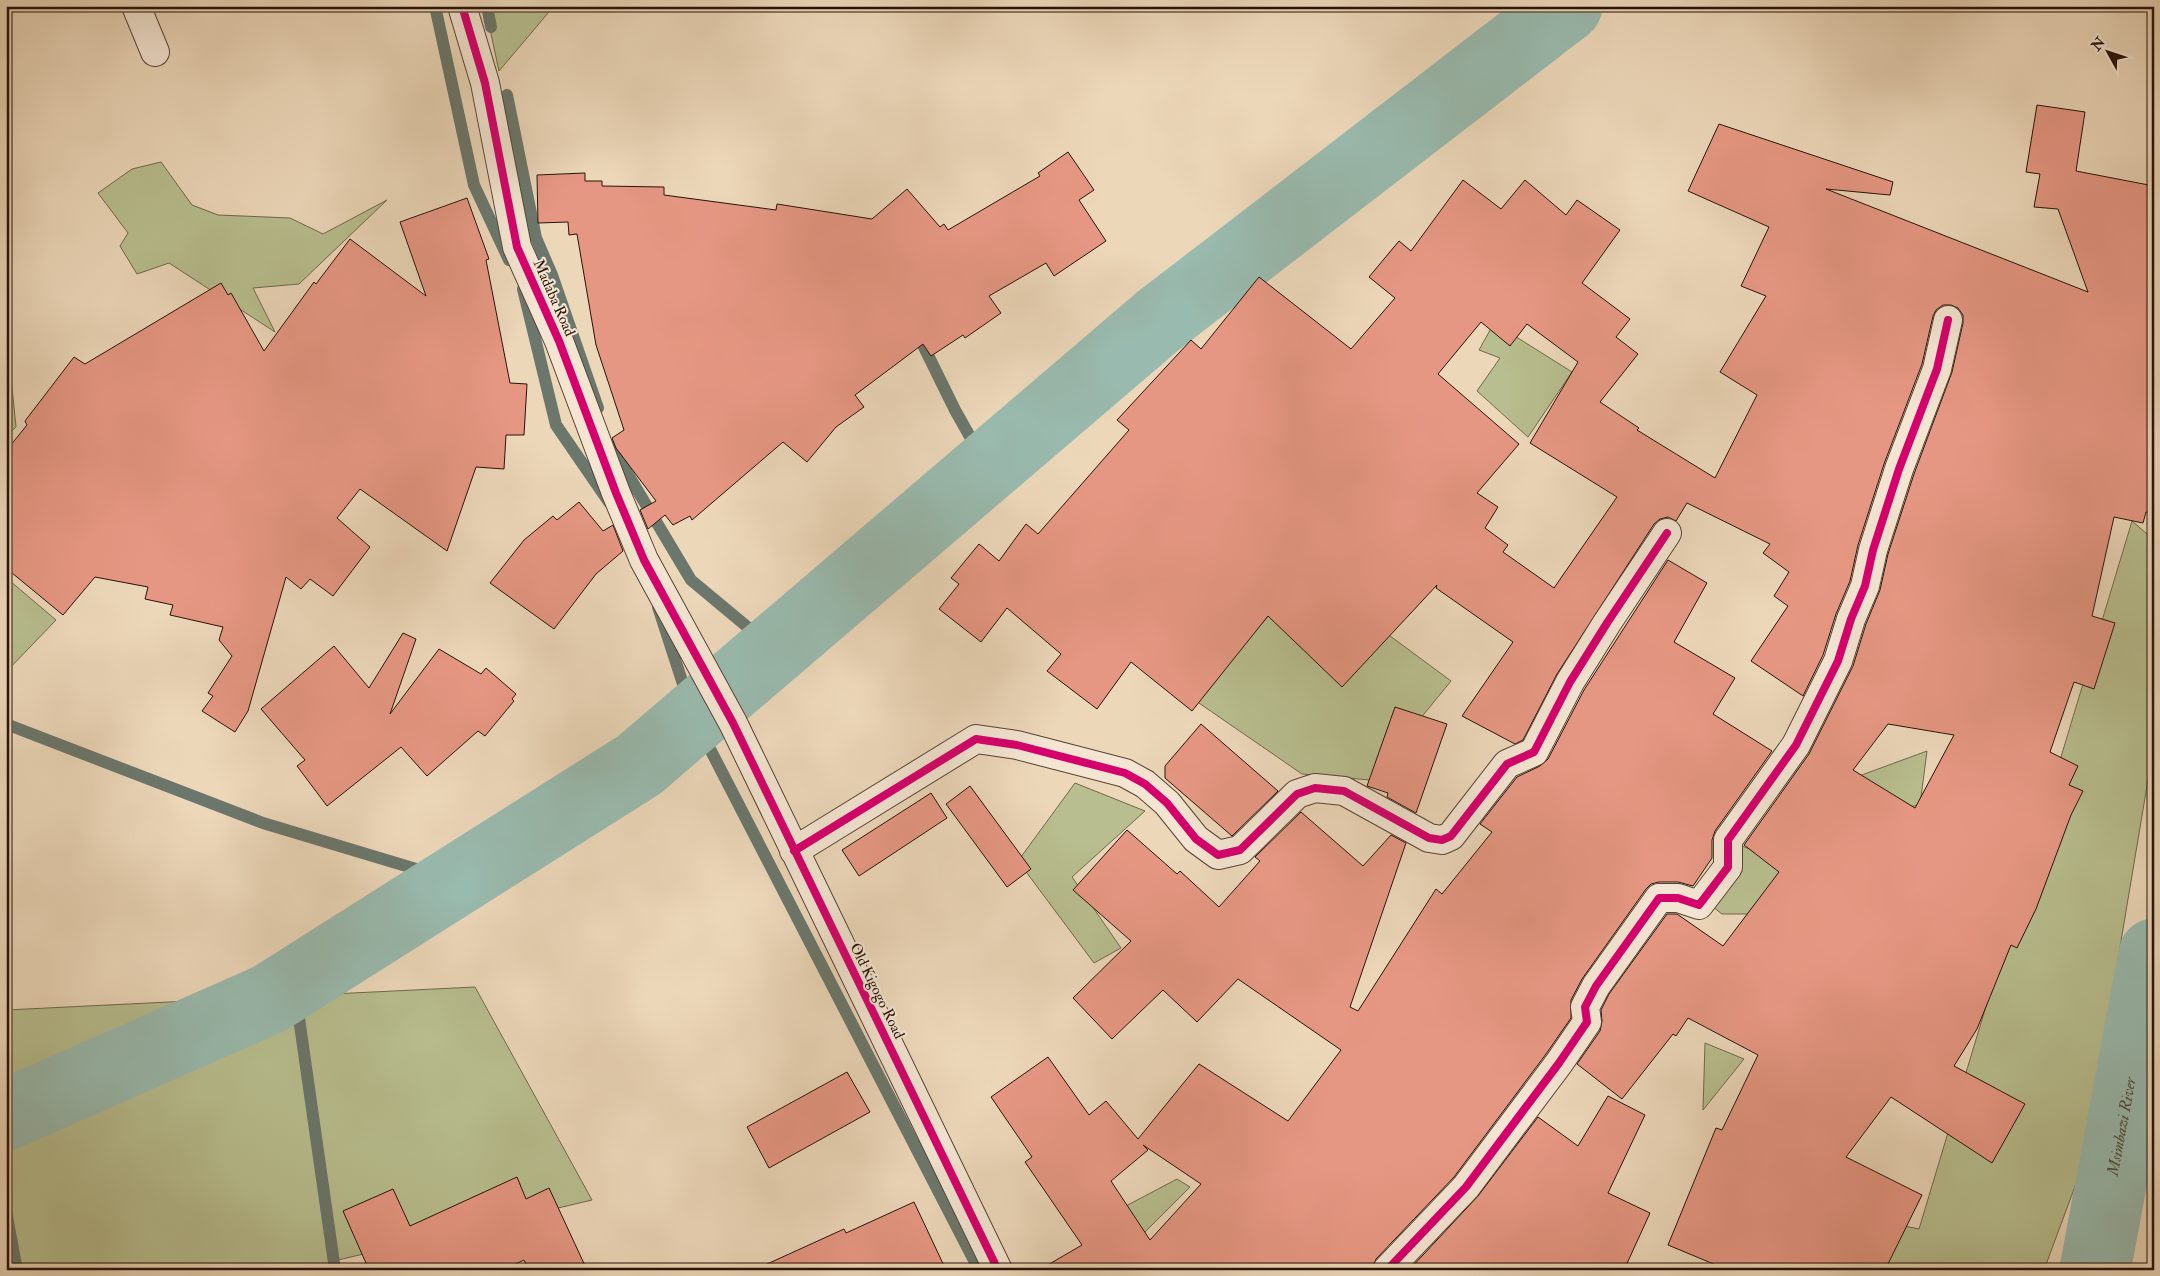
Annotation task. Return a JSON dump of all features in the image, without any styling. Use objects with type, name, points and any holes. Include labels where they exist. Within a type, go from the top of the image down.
[{"type":"street","points":[[136,6],[155,52]]},
{"type":"street","name":"Madaba Road","points":[[462,6],[484,83],[517,247],[559,341],[637,544],[733,723]]},
{"type":"street","points":[[1387,1270],[1466,1187],[1559,1064],[1587,1022],[1585,1007],[1596,986],[1659,898],[1678,898],[1699,905],[1728,867],[1728,840],[1796,745],[1838,661],[1851,619],[1865,586],[1873,550],[1899,469],[1937,369],[1948,320]]},
{"type":"street","points":[[794,851],[976,740],[1017,745],[1125,773],[1145,784],[1167,803],[1196,839],[1218,855],[1240,850],[1297,794],[1315,788],[1344,791],[1429,838],[1442,840],[1451,836],[1507,764],[1534,752],[1570,682],[1668,533]]},
{"type":"street","name":"Old Kigogo Road","points":[[733,723],[998,1270]]},
{"type":"green space","points":[[485,6],[554,6],[499,71]]},
{"type":"green space","points":[[161,162],[192,205],[218,215],[290,218],[323,234],[387,200],[299,284],[253,288],[275,332],[169,263],[137,274],[120,246],[128,233],[98,193],[132,169]]},
{"type":"green space","points":[[1494,323],[1572,372],[1528,437],[1477,391],[1500,358],[1479,350]]},
{"type":"green space","points":[[6,327],[16,427],[6,436]]},
{"type":"green space","points":[[2132,521],[2154,540],[2154,744],[2084,1162],[2044,1270],[1813,1270],[1835,1212],[1919,1229]]},
{"type":"green space","points":[[1305,573],[1451,681],[1370,780],[1302,774],[1196,701]]},
{"type":"green space","points":[[6,581],[10,581],[56,620],[6,672]]},
{"type":"green space","points":[[1927,751],[1920,805],[1860,814],[1859,776]]},
{"type":"green space","points":[[1075,783],[1145,811],[1072,877],[1121,948],[1094,963],[1018,861]]},
{"type":"green space","points":[[1736,844],[1793,864],[1752,914],[1722,914],[1699,896]]},
{"type":"green space","points":[[475,987],[592,1200],[334,1261],[344,1270],[6,1270],[6,1010]]},
{"type":"green space","points":[[1705,1043],[1744,1059],[1703,1110]]},
{"type":"green space","points":[[1177,1179],[1190,1187],[1144,1233],[1105,1217]]},
{"type":"building","points":[[2037,105],[2085,112],[2076,171],[2154,186],[2154,513],[2146,512],[2143,523],[2114,517],[2092,616],[2115,623],[2094,689],[2074,682],[2050,752],[2078,766],[2069,785],[2083,791],[2071,815],[2036,909],[2017,948],[2011,945],[1977,1029],[1954,1066],[2025,1104],[1992,1163],[1891,1097],[1846,1157],[1922,1195],[1885,1270],[1728,1270],[1668,1245],[1716,1128],[1722,1130],[1758,1055],[1688,1018],[1676,1036],[1673,1034],[1622,1099],[1577,1064],[1600,1031],[1602,1021],[1601,1010],[1609,994],[1667,914],[1677,914],[1723,946],[1779,872],[1744,845],[1809,754],[1853,666],[1866,624],[1880,590],[1888,554],[1914,474],[1952,372],[1963,323],[1963,315],[1958,308],[1951,305],[1943,305],[1936,310],[1933,316],[1922,364],[1884,464],[1858,545],[1850,581],[1836,614],[1823,655],[1803,696],[1751,661],[1788,606],[1774,596],[1789,572],[1763,553],[1770,544],[1687,503],[1676,521],[1668,517],[1660,519],[1654,524],[1557,674],[1523,740],[1515,744],[1462,716],[1513,642],[1436,588],[1437,585],[1342,687],[1268,616],[1192,711],[1131,662],[1097,709],[1047,671],[1061,654],[1007,608],[981,642],[939,609],[959,584],[951,578],[979,544],[999,561],[1026,524],[1038,534],[1129,430],[1117,420],[1191,340],[1201,349],[1259,277],[1351,349],[1395,298],[1369,277],[1399,241],[1411,251],[1463,180],[1501,209],[1525,180],[1566,215],[1577,200],[1620,230],[1582,283],[1630,319],[1616,337],[1638,354],[1600,402],[1639,428],[1637,430],[1715,478],[1757,395],[1720,372],[1766,296],[1741,286],[1769,227],[1688,191],[1719,124],[1893,182],[1890,195],[1826,189],[2088,292],[2058,209],[2034,207],[2040,174],[2026,172]],"holes":[[[1481,322],[1510,346],[1527,324],[1578,362],[1530,443],[1617,497],[1554,588],[1503,552],[1508,545],[1485,528],[1498,507],[1477,493],[1519,444],[1438,374]],[[1888,724],[1954,735],[1915,808],[1853,770]]]},
{"type":"building","points":[[1068,152],[1094,190],[1079,200],[1106,241],[1054,276],[1046,263],[989,296],[1001,313],[965,338],[963,335],[931,356],[923,344],[855,395],[864,407],[836,427],[807,462],[783,442],[692,520],[690,516],[673,525],[665,515],[648,529],[640,510],[656,501],[616,448],[612,438],[624,430],[596,345],[577,234],[569,235],[568,222],[538,223],[537,175],[585,173],[585,181],[602,181],[602,186],[664,187],[664,195],[776,210],[777,204],[872,219],[907,189],[940,227],[944,224],[948,230],[1040,176],[1038,173]]},
{"type":"building","points":[[467,198],[489,259],[486,260],[510,383],[527,384],[524,435],[506,435],[504,469],[476,467],[447,551],[360,489],[337,518],[370,547],[333,596],[310,579],[301,589],[286,577],[248,711],[235,732],[202,711],[213,696],[208,693],[232,656],[219,640],[223,627],[170,615],[173,605],[145,599],[148,587],[95,577],[63,615],[6,568],[6,451],[27,425],[25,421],[74,357],[85,364],[221,283],[228,295],[231,293],[264,351],[314,282],[316,284],[350,239],[426,296],[400,222]]},
{"type":"building","points":[[579,502],[603,531],[613,525],[623,551],[596,574],[554,629],[490,583],[524,540],[553,516],[557,520]]},
{"type":"building","points":[[1668,560],[1707,583],[1674,642],[1735,678],[1713,714],[1772,751],[1715,831],[1712,840],[1712,858],[1693,886],[1678,882],[1659,882],[1651,884],[1646,889],[1582,979],[1571,1000],[1571,1018],[1546,1054],[1454,1177],[1376,1259],[1372,1270],[1039,1270],[1082,1245],[1025,1162],[1032,1157],[991,1097],[1048,1057],[1089,1115],[1106,1101],[1138,1139],[1199,1064],[1288,1121],[1341,1050],[1238,979],[1197,1022],[1163,990],[1112,1039],[1073,998],[1131,941],[1073,890],[1127,830],[1177,874],[1180,871],[1219,907],[1260,861],[1255,857],[1301,812],[1363,866],[1391,835],[1406,843],[1350,1007],[1358,1011],[1436,889],[1442,894],[1492,832],[1480,824],[1517,777],[1540,766],[1548,759],[1584,690]],"holes":[[[1143,1145],[1201,1184],[1150,1240],[1111,1181],[1148,1150]]]},
{"type":"building","points":[[403,633],[416,639],[390,714],[439,649],[481,674],[486,668],[516,694],[512,699],[514,701],[485,736],[478,731],[427,776],[401,747],[327,806],[297,766],[305,760],[261,709],[334,646],[369,688]]},
{"type":"building","points":[[1395,707],[1447,724],[1416,813],[1387,797],[1388,793],[1367,786]]},
{"type":"building","points":[[1201,724],[1278,791],[1232,836],[1165,778],[1165,766]]},
{"type":"building","points":[[970,786],[1031,869],[1007,887],[946,804]]},
{"type":"building","points":[[931,793],[947,818],[859,876],[842,850]]},
{"type":"building","points":[[847,1072],[870,1112],[769,1168],[747,1127]]},
{"type":"building","points":[[1608,1096],[1645,1115],[1608,1193],[1650,1213],[1624,1270],[1409,1270],[1478,1196],[1538,1117],[1578,1146]]},
{"type":"building","points":[[517,1177],[526,1199],[549,1188],[587,1270],[529,1270],[524,1260],[503,1270],[369,1270],[343,1211],[393,1189],[410,1226]]},
{"type":"building","points":[[914,1202],[946,1270],[754,1270],[844,1229],[846,1233]]},
{"type":"waterway","points":[[435,6],[474,185],[509,260]]},
{"type":"waterway","points":[[487,6],[491,27]]},
{"type":"waterway","points":[[6,1115],[269,999],[639,765],[1158,321],[1567,6]]},
{"type":"waterway","points":[[507,95],[536,238],[552,275],[598,408]]},
{"type":"waterway","points":[[523,289],[556,425],[609,502]]},
{"type":"waterway","points":[[923,345],[955,410],[987,467]]},
{"type":"waterway","points":[[611,446],[691,580],[774,649]]},
{"type":"waterway","points":[[658,607],[694,718],[979,1270]]},
{"type":"waterway","points":[[6,724],[263,823],[456,881]]},
{"type":"waterway","name":"Msimbazi River","points":[[2095,1270],[2154,954]]},
{"type":"waterway","points":[[294,983],[335,1270]]},
{"type":"waterway","points":[[6,1211],[17,1270]]},
{"type":"cycle path","points":[[462,6],[485,83],[517,247],[559,341],[616,493],[644,560],[733,723],[998,1270]]},
{"type":"cycle path","points":[[1387,1270],[1466,1187],[1559,1063],[1587,1022],[1585,1007],[1596,986],[1659,898],[1678,898],[1699,905],[1728,867],[1728,840],[1796,745],[1838,661],[1851,619],[1865,586],[1873,550],[1899,469],[1937,369],[1948,320]]},
{"type":"cycle path","points":[[794,851],[976,739],[1017,745],[1125,773],[1145,784],[1167,803],[1196,839],[1218,855],[1240,850],[1297,794],[1315,788],[1344,791],[1429,838],[1442,840],[1451,836],[1507,764],[1534,752],[1570,682],[1667,533]]}]
